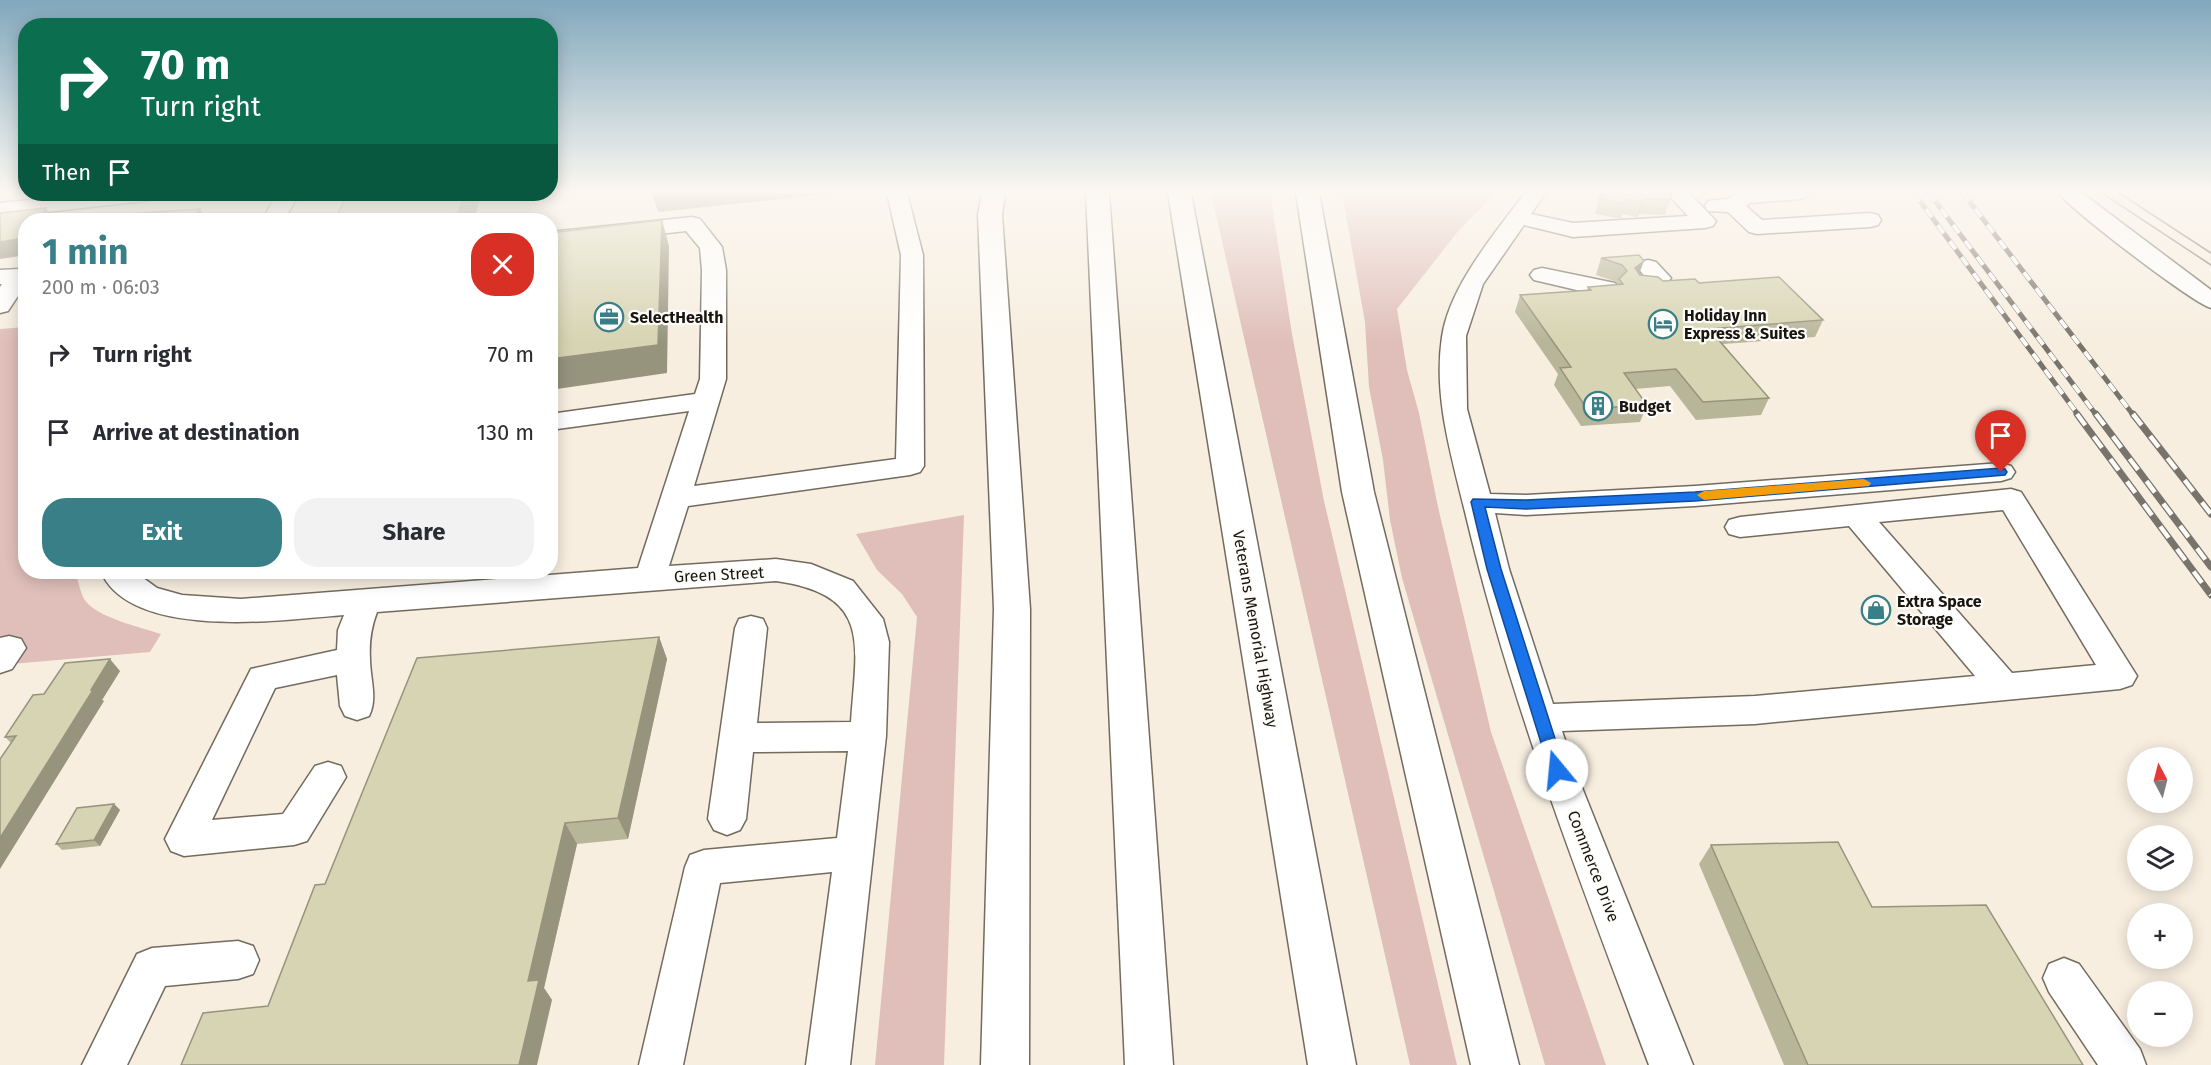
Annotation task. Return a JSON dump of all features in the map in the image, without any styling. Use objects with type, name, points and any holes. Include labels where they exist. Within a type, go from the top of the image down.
[{"type":"main road","points":[[992,243],[1012,609],[1005,1065]]},
{"type":"main road","points":[[1100,243],[1149,1065]]},
{"type":"main road","name":"Veterans Memorial Highway","points":[[1188,243],[1332,1065]]},
{"type":"main road","points":[[1315,243],[1358,492],[1495,1065]]},
{"type":"street","points":[[650,578],[712,379],[714,270],[708,243]]},
{"type":"street","points":[[674,498],[910,466],[912,255],[909,243]]},
{"type":"street","name":"Commerce Drive","points":[[1500,243],[1471,284],[1454,336],[1454,409],[1494,569],[1557,770],[1671,1065]]},
{"type":"street","points":[[2132,243],[2211,301]]},
{"type":"street","points":[[1542,275],[1606,288]]},
{"type":"street","points":[[0,277],[18,276]]},
{"type":"street","points":[[0,306],[18,278]]},
{"type":"street","points":[[558,421],[706,401]]},
{"type":"street","points":[[1478,502],[1526,505],[1695,496],[2001,472]]},
{"type":"street","points":[[1540,718],[1755,710],[2120,676],[2011,500],[1740,527]]},
{"type":"street","points":[[1856,515],[2005,688]]},
{"type":"street","name":"Green Street","points":[[125,579],[145,594],[174,606],[214,611],[365,602],[650,578],[776,570],[811,575],[842,589],[857,603],[867,619],[873,642],[868,736],[828,1065]]},
{"type":"street","points":[[357,706],[353,659],[354,630],[365,602]]},
{"type":"street","points":[[727,819],[751,628]]},
{"type":"street","points":[[328,777],[294,829],[184,839],[263,678],[353,659]]},
{"type":"street","points":[[737,738],[868,736]]},
{"type":"street","points":[[661,1065],[704,867],[854,853]]},
{"type":"street","points":[[104,1065],[152,968],[238,960]]},
{"type":"street","points":[[2064,978],[2124,1065]]},
{"type":"shaded area","points":[[1222,243],[1278,243],[1292,334],[1324,501],[1457,1065],[1410,1065]]},
{"type":"shaded area","points":[[1351,243],[1449,243],[1397,309],[1407,370],[1419,413],[1438,507],[1491,732],[1606,1065],[1545,1065],[1402,578],[1390,520],[1383,460],[1369,387],[1365,322]]},
{"type":"shaded area","points":[[18,328],[18,579],[77,579],[84,599],[99,612],[161,634],[150,652],[0,665],[0,329]]},
{"type":"shaded area","points":[[964,515],[944,1065],[875,1065],[917,617],[902,594],[877,570],[856,534]]},
{"type":"building","name":"SelectHealth","points":[[558,243],[661,243],[658,345],[558,358]]},
{"type":"building","points":[[1639,255],[1644,261],[1635,268],[1640,275],[1658,277],[1663,281],[1695,279],[1699,283],[1779,277],[1823,320],[1709,329],[1769,398],[1703,402],[1676,369],[1624,373],[1647,405],[1587,409],[1560,368],[1571,367],[1520,295],[1591,290],[1588,287],[1623,284],[1619,279],[1627,271],[1622,265],[1601,258]]},
{"type":"building","points":[[659,637],[618,818],[565,823],[528,981],[539,980],[519,1065],[181,1065],[203,1013],[268,1006],[315,885],[325,884],[417,658]]},
{"type":"building","points":[[110,659],[0,838],[0,759],[16,736],[5,737],[33,695],[44,694],[65,663]]},
{"type":"building","points":[[114,804],[94,840],[56,844],[77,808]]},
{"type":"building","points":[[1838,842],[1872,907],[1986,905],[2083,1065],[1808,1065],[1711,845]]},
{"type":"tram line","points":[[2177,243],[2211,265]]},
{"type":"tram line","points":[[2195,243],[2211,253]]},
{"type":"railway","points":[[1951,243],[2079,416]]},
{"type":"railway","points":[[1966,243],[2097,416]]},
{"type":"railway","points":[[2001,243],[2134,416]]},
{"type":"railway","points":[[2077,414],[2211,595]]},
{"type":"railway","points":[[2096,414],[2211,567]]},
{"type":"railway","points":[[2133,414],[2211,514]]},
{"type":"slow traffic","points":[[1704,495],[1864,483]]},
{"type":"place","name":"SelectHealth","points":[[609,317]]},
{"type":"place","name":"Holiday Inn Express & Suites","points":[[1663,324]]},
{"type":"place","name":"Budget","points":[[1598,406]]},
{"type":"place","name":"Extra Space Storage","points":[[1876,610]]},
{"type":"route","points":[[1557,770],[1494,569],[1478,502],[1526,505],[1695,496],[2001,472]]}]
